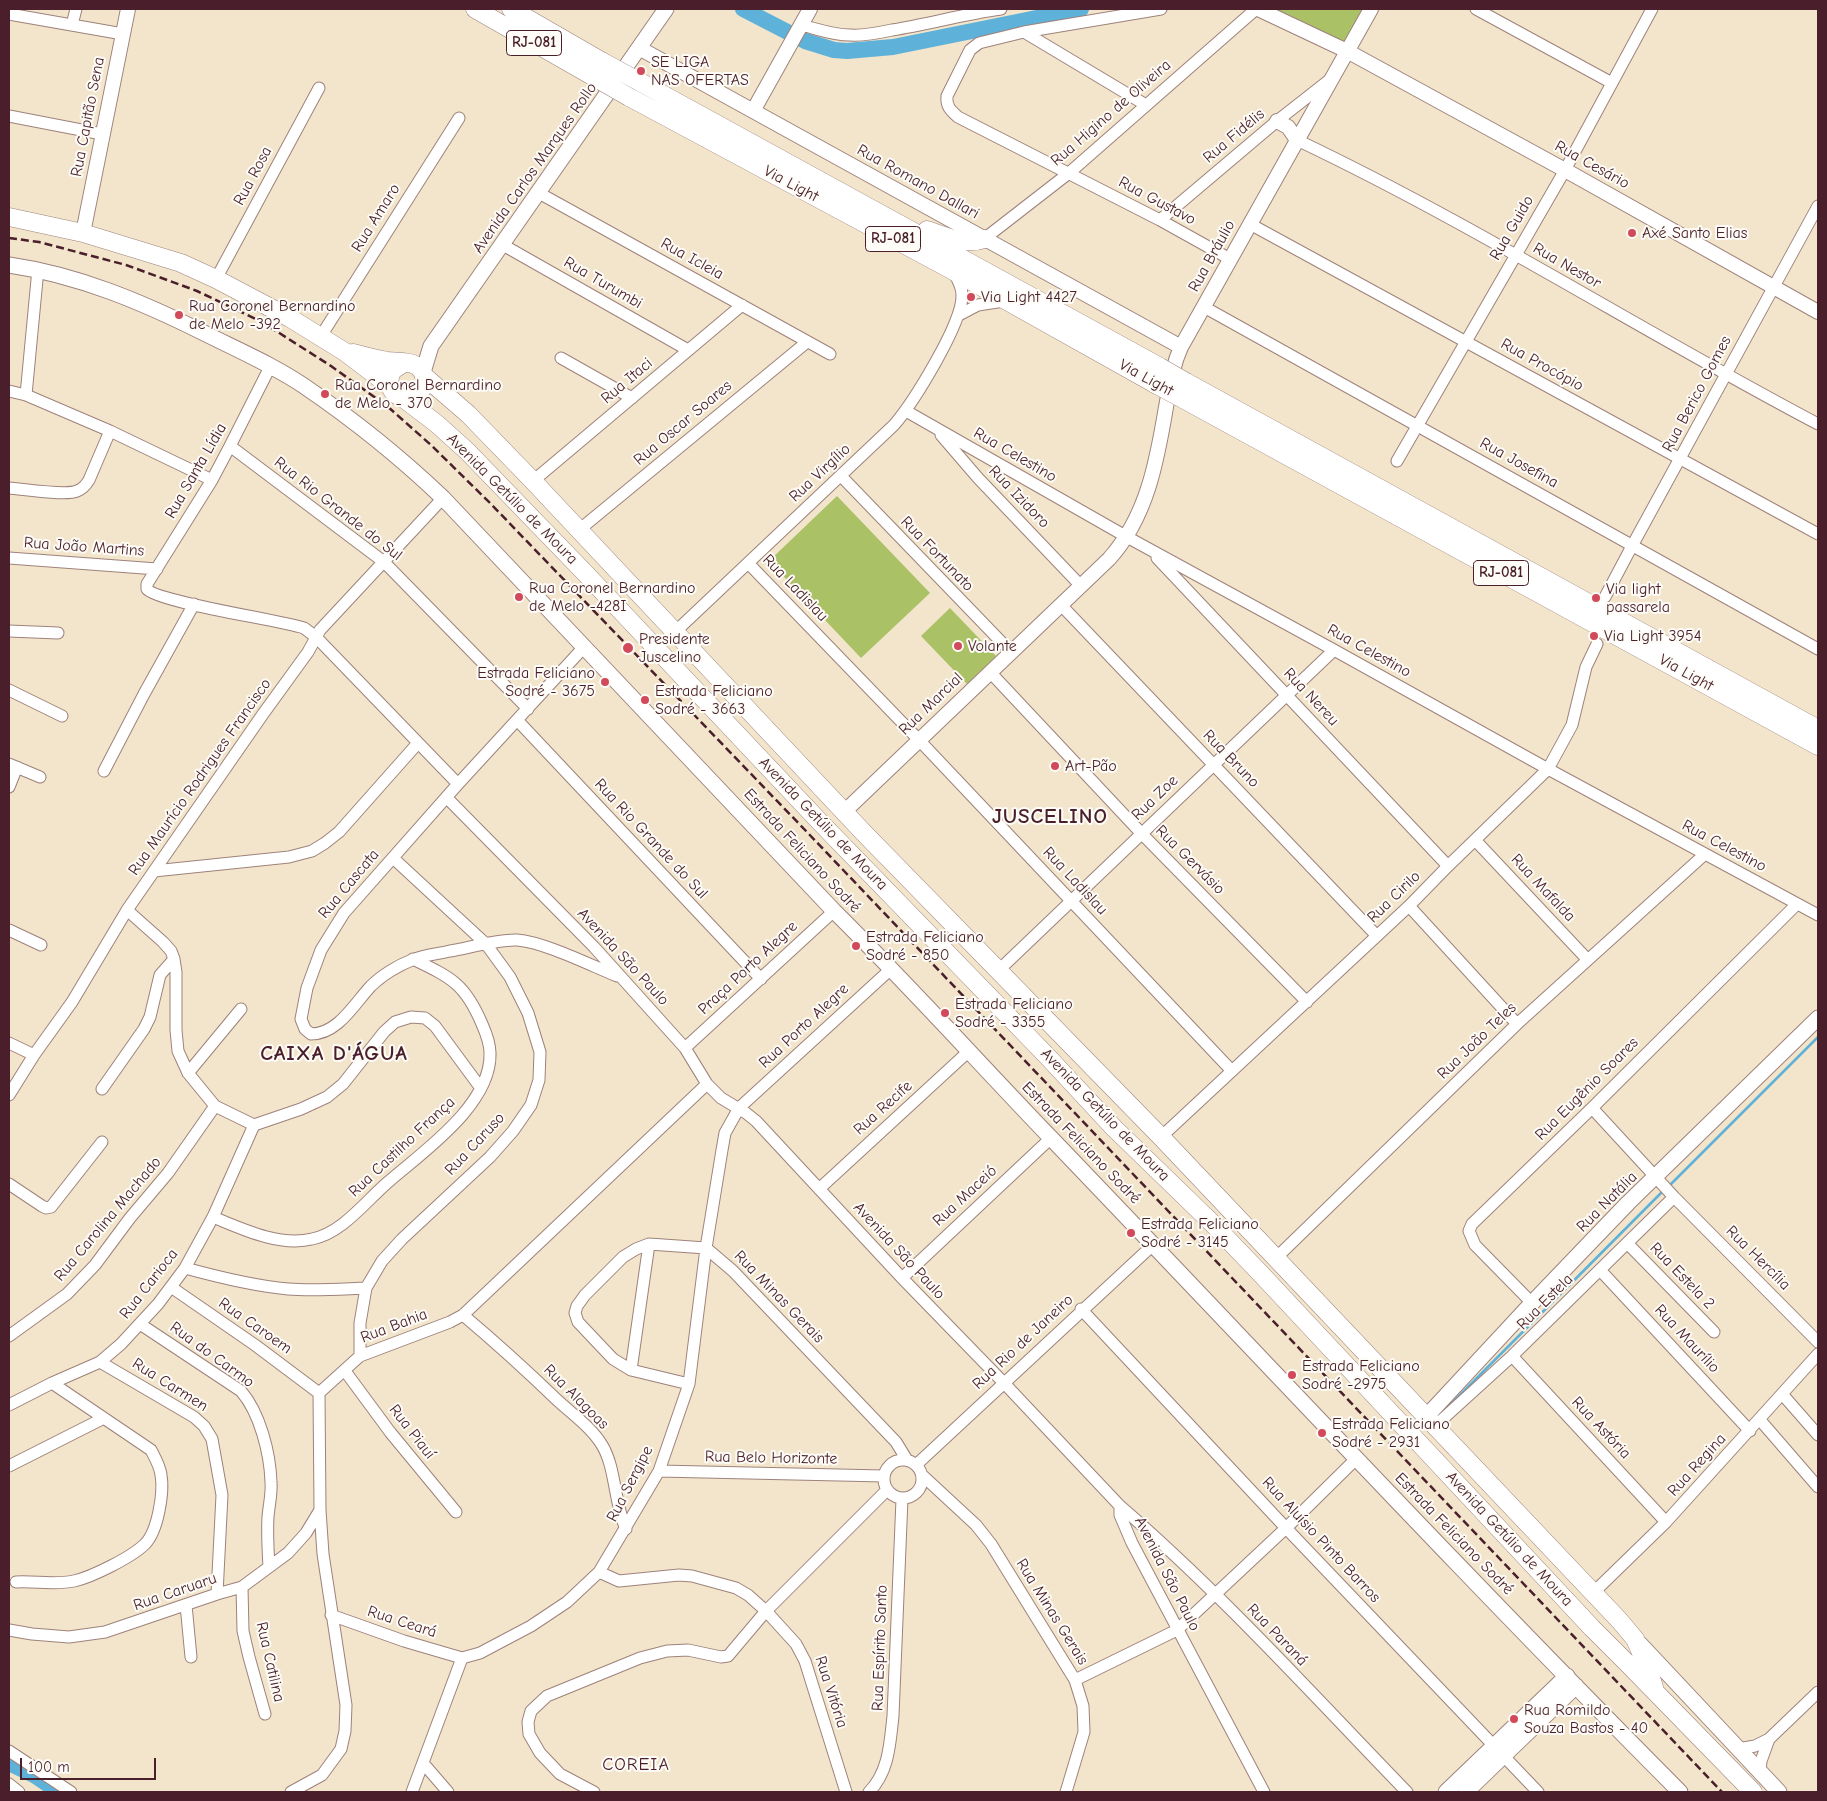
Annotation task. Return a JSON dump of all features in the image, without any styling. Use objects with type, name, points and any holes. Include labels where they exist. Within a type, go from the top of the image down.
[{"type":"main road","name":"Via Light","points":[[475,9],[629,97],[1004,301],[1185,390],[1818,729]]},
{"type":"main road","name":"Via Light","points":[[511,9],[603,62],[888,218],[1158,376]]},
{"type":"main road","name":"Avenida Carlos Marques Rollo","points":[[406,363],[431,346],[666,9]]},
{"type":"main road","name":"Avenida Getúlio de Moura","points":[[9,217],[83,233],[181,263],[216,279],[290,318],[345,352],[437,424],[473,457],[593,581],[818,820],[1047,1056],[1114,1128],[1211,1222],[1563,1598],[1655,1692]]},
{"type":"main road","points":[[888,218],[957,240],[984,239]]},
{"type":"main road","name":"Estrada Feliciano Sodré","points":[[9,265],[38,270],[121,295],[170,316],[304,386],[359,426],[405,463],[443,498],[834,911],[892,968],[1051,1138],[1571,1681],[1680,1792]]},
{"type":"main road","name":"Avenida Carlos Marques Rollo","points":[[424,374],[431,346]]},
{"type":"main road","name":"Avenida Getúlio de Moura","points":[[345,352],[406,363]]},
{"type":"main road","points":[[406,363],[416,365],[424,374],[424,385],[420,393],[412,397],[397,392],[389,379],[397,366],[406,363]]},
{"type":"main road","name":"Avenida Getúlio de Moura","points":[[424,374],[468,414],[533,481],[844,812],[1161,1137],[1779,1792]]},
{"type":"main road","name":"Via Light","points":[[1185,390],[1818,746]]},
{"type":"main road","name":"Rua Natália","points":[[1431,1421],[1532,1303],[1659,1179],[1818,1018]]},
{"type":"main road","points":[[1047,1056],[1096,1096],[1105,1096],[1106,1086],[1088,1062]]},
{"type":"main road","points":[[1114,1128],[1113,1120],[1115,1113],[1122,1109],[1126,1110],[1154,1136],[1161,1137]]},
{"type":"main road","points":[[1359,1379],[1376,1363]]},
{"type":"main road","points":[[1563,1598],[1580,1597],[1593,1593]]},
{"type":"main road","name":"Avenida Getúlio de Moura","points":[[1635,1639],[1652,1678],[1655,1692]]},
{"type":"main road","points":[[1466,1792],[1499,1752],[1571,1681]]},
{"type":"main road","points":[[1655,1692],[1753,1792]]},
{"type":"main road","points":[[1446,1792],[1499,1752]]},
{"type":"street","points":[[72,25],[76,9]]},
{"type":"street","name":"Rua Capitão Sena","points":[[83,233],[128,9]]},
{"type":"street","points":[[753,111],[810,9]]},
{"type":"street","points":[[800,28],[828,33],[864,35],[921,26],[974,11],[1001,9]]},
{"type":"street","points":[[1024,32],[1160,9]]},
{"type":"street","name":"Rua Cesário","points":[[1257,9],[1347,51],[1565,170],[1818,312]]},
{"type":"street","name":"Rua Higino de Oliveira","points":[[984,239],[1069,172],[1257,9]]},
{"type":"street","name":"Rua Bráulio","points":[[1127,538],[1151,482],[1171,375],[1181,347],[1371,9]]},
{"type":"street","points":[[1476,9],[1612,83]]},
{"type":"street","name":"Rua Guido","points":[[1397,461],[1565,170],[1652,9]]},
{"type":"street","points":[[9,14],[25,13],[72,25],[123,34]]},
{"type":"street","points":[[1024,32],[1146,105]]},
{"type":"street","name":"Rua Gustavo","points":[[1024,32],[975,44],[970,50],[947,96],[947,104],[950,110],[958,117],[1069,172],[1230,259]]},
{"type":"street","name":"Rua Romano Dallari","points":[[639,48],[1181,347]]},
{"type":"street","name":"Rua Fidélis","points":[[1160,220],[1276,121],[1332,79]]},
{"type":"street","name":"Rua Rosa","points":[[216,279],[319,88]]},
{"type":"street","points":[[9,116],[102,134]]},
{"type":"street","name":"Rua Amaro","points":[[320,336],[459,118]]},
{"type":"street","points":[[1276,121],[1288,127],[1297,140]]},
{"type":"street","name":"Rua Nestor","points":[[1297,140],[1360,170],[1515,255],[1725,375],[1818,424]]},
{"type":"street","name":"Rua Icleia","points":[[539,193],[830,354]]},
{"type":"street","name":"Rua Berico Gomes","points":[[1605,597],[1818,206]]},
{"type":"street","name":"Rua Procópio","points":[[1250,224],[1466,340],[1680,460],[1818,534]]},
{"type":"street","name":"Rua Turumbi","points":[[503,245],[688,350]]},
{"type":"street","points":[[26,396],[38,270]]},
{"type":"street","name":"Rua Virgílio","points":[[675,632],[894,426],[906,411],[934,364],[959,315],[962,290],[953,272]]},
{"type":"street","points":[[959,315],[978,305],[1004,301]]},
{"type":"street","name":"Rua Itaci","points":[[533,481],[742,306]]},
{"type":"street","name":"Rua Josefina","points":[[1204,307],[1818,648]]},
{"type":"street","name":"Rua Oscar Soares","points":[[579,530],[807,342]]},
{"type":"street","points":[[561,358],[632,398]]},
{"type":"street","name":"Rua Santa Lídia","points":[[194,604],[153,594],[148,590],[147,584],[212,480],[270,367]]},
{"type":"street","points":[[9,392],[26,396],[110,431],[212,480]]},
{"type":"street","name":"Rua Celestino","points":[[906,411],[1127,538],[1818,915]]},
{"type":"street","name":"Rua Izidoro","points":[[935,428],[978,478],[1081,586]]},
{"type":"street","points":[[9,488],[64,492],[78,491],[89,480],[110,431]]},
{"type":"street","name":"Rua Rio Grande do Sul","points":[[230,446],[384,562],[528,709]]},
{"type":"street","points":[[978,478],[990,460]]},
{"type":"street","name":"Rua Fortunato","points":[[841,476],[1011,652]]},
{"type":"street","name":"Rua Maurício Rodrigues Francisco","points":[[9,1095],[34,1055],[72,1002],[127,910],[308,652],[324,624],[443,498]]},
{"type":"street","name":"Rua Marcial","points":[[844,812],[1109,559],[1127,538]]},
{"type":"street","name":"Rua Nereu","points":[[1150,550],[1448,866]]},
{"type":"street","name":"Rua João Martins","points":[[9,558],[157,569]]},
{"type":"street","name":"Rua Ladislau","points":[[748,563],[919,740],[1232,1071]]},
{"type":"street","points":[[104,771],[194,604],[304,628],[316,637],[458,784]]},
{"type":"street","name":"Rua Bruno","points":[[1061,605],[1377,936]]},
{"type":"street","points":[[9,631],[58,633]]},
{"type":"street","name":"Rua Cirilo","points":[[1161,1137],[1409,906],[1548,769],[1572,724],[1586,667],[1597,644]]},
{"type":"street","name":"Rua Cascata","points":[[584,647],[344,912],[321,950],[307,988],[301,1019],[305,1029],[311,1034],[325,1032],[339,1022],[372,985],[413,959],[486,944],[516,940],[530,943],[619,976]]},
{"type":"street","name":"Rua Zoe","points":[[999,970],[1334,650]]},
{"type":"street","name":"Rua Gervásio","points":[[990,672],[1142,834],[1307,1002]]},
{"type":"street","points":[[9,690],[62,716]]},
{"type":"street","name":"Rua Rio Grande do Sul","points":[[518,721],[761,979]]},
{"type":"street","points":[[154,871],[289,857],[312,851],[340,832],[418,743]]},
{"type":"street","points":[[9,786],[13,766],[40,777]]},
{"type":"street","name":"Avenida São Paulo","points":[[447,798],[594,947],[685,1048],[707,1084],[722,1098],[756,1121],[902,1278],[1120,1506],[1120,1515],[1126,1530],[1264,1792]]},
{"type":"street","name":"Rua Mafalda","points":[[1475,840],[1588,959]]},
{"type":"street","name":"Rua João Teles","points":[[1276,1258],[1517,1024],[1705,854]]},
{"type":"street","name":"Rua Caruso","points":[[360,1356],[360,1323],[366,1288],[382,1261],[397,1244],[490,1158],[513,1131],[531,1105],[539,1080],[540,1052],[525,1006],[510,977],[486,944],[393,858]]},
{"type":"street","name":"Rua Eugênio Soares","points":[[1532,1303],[1475,1245],[1469,1231],[1472,1224],[1592,1108],[1797,904]]},
{"type":"street","points":[[1409,906],[1517,1024]]},
{"type":"street","points":[[127,910],[171,951],[176,972],[178,1051],[188,1073],[215,1106],[254,1124],[301,1109],[327,1097],[343,1084],[384,1032],[395,1022],[411,1017],[425,1018],[435,1026],[480,1087]]},
{"type":"street","name":"Praça Porto Alegre","points":[[685,1048],[834,911]]},
{"type":"street","points":[[9,930],[41,945]]},
{"type":"street","points":[[102,1089],[144,1029],[150,1017],[160,975],[174,959]]},
{"type":"street","name":"Rua Castilho França","points":[[213,1217],[260,1236],[287,1240],[310,1240],[325,1235],[350,1218],[387,1183],[427,1150],[471,1104],[488,1070],[490,1053],[485,1031],[475,1007],[460,986],[439,972],[413,959]]},
{"type":"street","name":"Rua Porto Alegre","points":[[739,1108],[892,968]]},
{"type":"street","points":[[188,1073],[241,1009]]},
{"type":"street","points":[[9,1043],[34,1055]]},
{"type":"street","name":"Rua Recife","points":[[818,1189],[969,1051]]},
{"type":"street","name":"Rua Bahia","points":[[319,1393],[360,1356],[450,1322],[463,1314],[707,1084]]},
{"type":"street","name":"Rua Carolina Machado","points":[[9,1336],[67,1294],[95,1265],[168,1172],[215,1106]]},
{"type":"street","name":"Rua Sergipe","points":[[462,1658],[480,1653],[531,1626],[567,1602],[599,1572],[659,1471],[689,1384],[706,1248],[725,1133],[739,1108]]},
{"type":"street","name":"Rua Hercília","points":[[1592,1108],[1673,1195],[1818,1342]]},
{"type":"street","name":"Rua Carioca","points":[[9,1405],[52,1383],[100,1362],[140,1324],[185,1268],[213,1217],[254,1124]]},
{"type":"street","name":"Rua Maceió","points":[[902,1278],[1051,1138]]},
{"type":"street","points":[[9,1184],[42,1206],[46,1208],[51,1207],[102,1142]]},
{"type":"street","name":"Rua Estela","points":[[1431,1421],[1512,1356],[1673,1195]]},
{"type":"street","name":"Rua Estela 2","points":[[1627,1243],[1714,1332]]},
{"type":"street","points":[[689,1384],[632,1370],[613,1359],[578,1322],[575,1313],[576,1306],[585,1295],[623,1257],[636,1249],[649,1244],[706,1248]]},
{"type":"street","points":[[632,1370],[649,1244]]},
{"type":"street","name":"Rua Rio de Janeiro","points":[[912,1462],[1004,1383],[1154,1244]]},
{"type":"street","name":"Rua Minas Gerais","points":[[706,1248],[733,1271],[896,1442],[912,1462]]},
{"type":"street","points":[[185,1268],[286,1289],[366,1288]]},
{"type":"street","name":"Rua Maurílio","points":[[1600,1270],[1750,1431]]},
{"type":"street","name":"Rua Caroem","points":[[171,1287],[255,1345],[319,1393]]},
{"type":"street","name":"Rua Aluísio Pinto Barros","points":[[1081,1310],[1538,1792]]},
{"type":"street","name":"Rua Alagoas","points":[[463,1314],[581,1422],[602,1446],[609,1462],[620,1517],[626,1529]]},
{"type":"street","name":"Rua do Carmo","points":[[140,1324],[241,1392],[250,1402],[259,1422],[269,1464],[271,1483],[268,1517],[269,1567]]},
{"type":"street","name":"Rua Regina","points":[[1593,1593],[1666,1522],[1818,1354]]},
{"type":"street","name":"Rua Astória","points":[[1512,1356],[1666,1522]]},
{"type":"street","name":"Rua Carmen","points":[[100,1362],[194,1417],[204,1426],[212,1439],[222,1495],[218,1594]]},
{"type":"street","name":"Rua Piauí","points":[[345,1371],[390,1432],[456,1512]]},
{"type":"street","points":[[16,1582],[56,1583],[88,1577],[138,1549],[145,1544],[151,1535],[162,1496],[161,1474],[157,1460],[151,1450],[52,1383]]},
{"type":"street","points":[[291,1792],[322,1776],[341,1749],[345,1731],[346,1706],[322,1554],[319,1393]]},
{"type":"street","points":[[1783,1394],[1818,1435]]},
{"type":"street","points":[[9,1466],[102,1418]]},
{"type":"street","points":[[1760,1420],[1818,1487]]},
{"type":"street","points":[[1075,1680],[1177,1630],[1286,1528],[1357,1458]]},
{"type":"street","points":[[894,1462],[912,1462],[922,1475],[923,1481],[918,1492],[908,1498],[896,1498],[887,1490],[884,1476],[889,1465],[894,1462]]},
{"type":"street","name":"Rua Belo Horizonte","points":[[659,1471],[884,1476]]},
{"type":"street","name":"Rua Minas Gerais","points":[[922,1475],[976,1525],[1000,1558],[1075,1680],[1084,1706],[1084,1732],[1066,1792]]},
{"type":"street","points":[[594,1792],[560,1774],[540,1753],[529,1734],[528,1722],[531,1711],[547,1696],[640,1658],[667,1651],[688,1650],[721,1657],[728,1656],[766,1611],[887,1490]]},
{"type":"street","name":"Rua Espírito Santo","points":[[869,1792],[882,1776],[890,1751],[892,1734],[902,1499]]},
{"type":"street","name":"Rua Paraná","points":[[1120,1506],[1215,1594],[1407,1792]]},
{"type":"street","name":"Rua Caruaru","points":[[9,1630],[69,1638],[105,1632],[242,1587],[288,1553],[306,1533],[320,1510]]},
{"type":"street","name":"Rua Vitória","points":[[599,1572],[619,1581],[679,1575],[692,1576],[736,1588],[748,1595],[766,1611],[796,1644],[805,1661],[846,1792]]},
{"type":"street","name":"Rua Catilina","points":[[242,1587],[243,1631],[248,1657],[265,1714]]},
{"type":"street","points":[[186,1605],[191,1657]]},
{"type":"street","name":"Rua Ceará","points":[[332,1615],[404,1641],[462,1658]]},
{"type":"street","points":[[412,1792],[462,1658]]},
{"type":"street","points":[[1738,1749],[1755,1746],[1769,1739],[1818,1692]]},
{"type":"street","points":[[1760,1772],[1761,1761],[1769,1739]]},
{"type":"street","points":[[9,1752],[71,1792]]},
{"type":"street","points":[[423,1763],[448,1792]]},
{"type":"street","name":"Avenida São Paulo","points":[[1256,1777],[1257,1792]]},
{"type":"street","points":[[9,1784],[19,1792]]},
{"type":"green space","points":[[1268,9],[1366,9],[1344,45]]},
{"type":"green space","points":[[837,496],[930,593],[861,658],[769,561]]},
{"type":"green space","name":"Volante","points":[[950,608],[996,656],[967,684],[921,636]]},
{"type":"waterway","points":[[743,9],[805,41],[834,50],[847,51],[893,47],[1081,9]]},
{"type":"waterway","points":[[1668,1187],[1818,1037]]},
{"type":"waterway","points":[[1449,1406],[1664,1190]]},
{"type":"waterway","points":[[9,1763],[34,1775],[59,1792]]},
{"type":"railway","points":[[9,238],[39,242],[126,265],[197,291],[262,322],[331,366],[387,406],[431,445],[490,503],[806,831],[1722,1792]]},
{"type":"place","name":"SE LIGA NAS OFERTAS","points":[[641,71]]},
{"type":"place","name":"Axé Santo Elias","points":[[1632,233]]},
{"type":"place","name":"Via Light 4427","points":[[971,297]]},
{"type":"place","name":"Rua Coronel Bernardino de Melo -392","points":[[179,315]]},
{"type":"place","name":"Rua Coronel Bernardino de Melo - 370","points":[[325,394]]},
{"type":"place","name":"Rua Coronel Bernardino de Melo -428I","points":[[519,597]]},
{"type":"place","name":"Via light passarela","points":[[1596,598]]},
{"type":"place","name":"Via Light 3954","points":[[1594,636]]},
{"type":"place","name":"Volante","points":[[958,646]]},
{"type":"place","name":"Presidente Juscelino","points":[[628,648]]},
{"type":"place","name":"Estrada Feliciano Sodré - 3675","points":[[605,682]]},
{"type":"place","name":"Estrada Feliciano Sodré - 3663","points":[[645,700]]},
{"type":"place","name":"Art-Pão","points":[[1055,766]]},
{"type":"place","name":"Estrada Feliciano Sodré - 850","points":[[856,946]]},
{"type":"place","name":"Estrada Feliciano Sodré - 3355","points":[[945,1013]]},
{"type":"place","name":"Estrada Feliciano Sodré - 3145","points":[[1131,1233]]},
{"type":"place","name":"Estrada Feliciano Sodré -2975","points":[[1292,1375]]},
{"type":"place","name":"Estrada Feliciano Sodré - 2931","points":[[1322,1433]]},
{"type":"place","name":"Rua Romildo Souza Bastos - 40","points":[[1514,1719]]},
{"type":"district","name":"JUSCELINO","points":[[1050,817]]},
{"type":"district","name":"CAIXA D'ÁGUA","points":[[334,1054]]},
{"type":"district","name":"COREIA","points":[[636,1765]]}]
